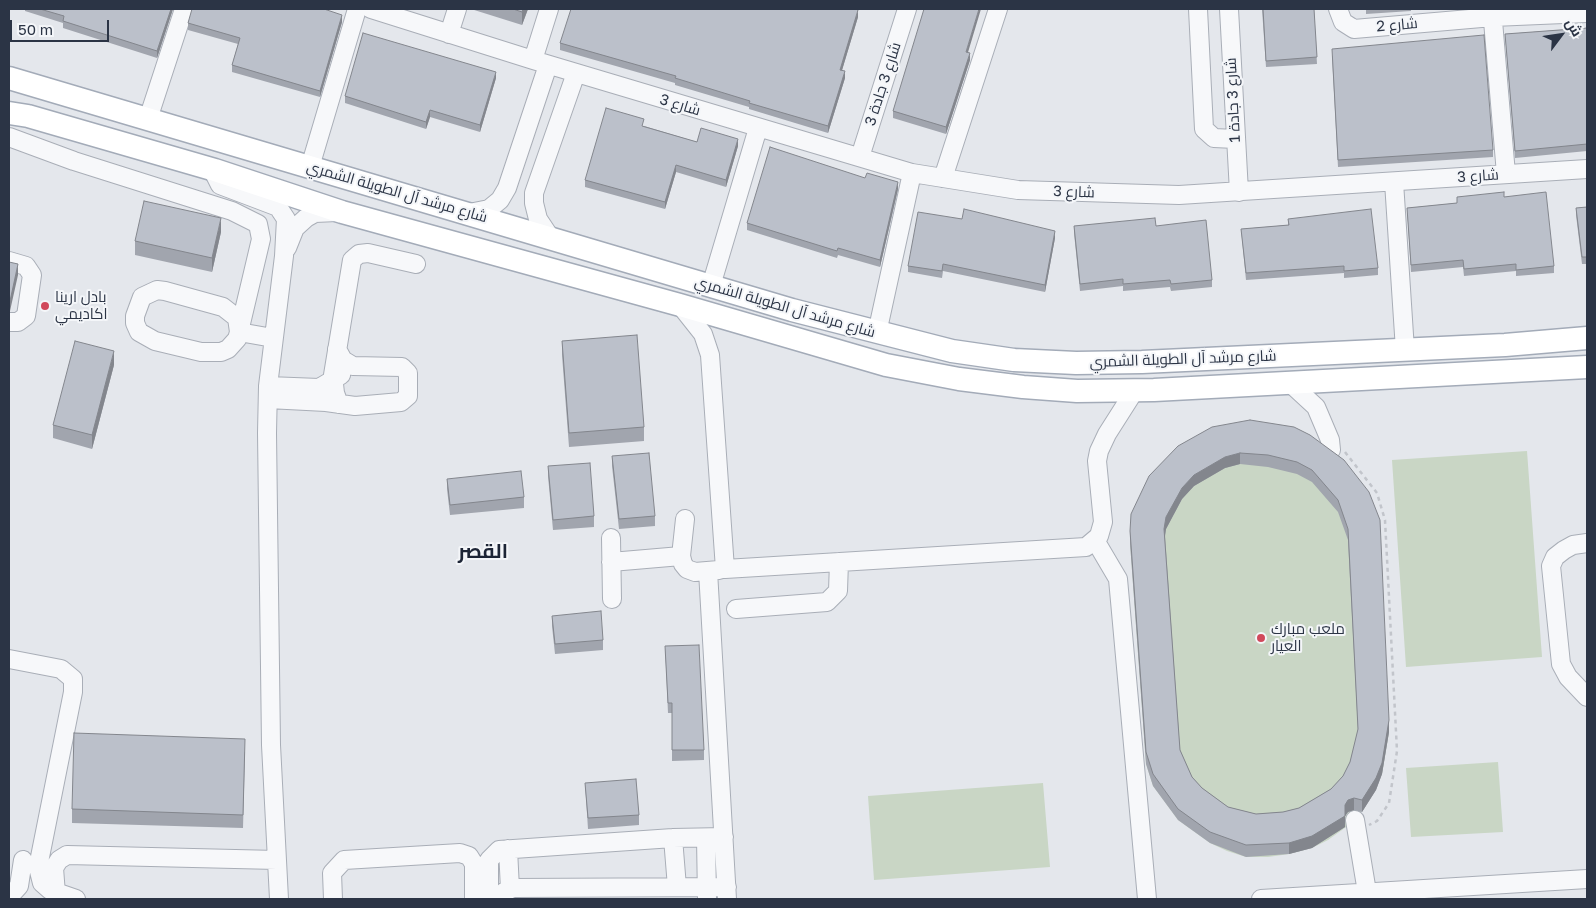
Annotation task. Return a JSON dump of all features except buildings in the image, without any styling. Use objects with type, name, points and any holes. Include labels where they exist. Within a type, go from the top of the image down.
[{"type":"main road","name":"شارع مرشد آل الطويلة الشمري","points":[[9,78],[469,212],[711,286],[877,333],[952,351],[1014,360],[1076,363],[1324,354],[1505,345],[1587,338]]},
{"type":"main road","name":"شارع مرشد آل الطويلة الشمري","points":[[9,114],[28,116],[207,167],[342,212],[680,305],[886,365],[959,379],[1023,387],[1078,390],[1135,390],[1363,380],[1587,367]]},
{"type":"main road","points":[[207,167],[196,154],[205,148],[274,167],[292,169],[310,167]]},
{"type":"main road","points":[[680,305],[702,306],[741,318],[754,310],[756,299]]},
{"type":"main road","points":[[1363,380],[1362,372],[1365,367],[1397,362],[1403,357],[1405,350]]},
{"type":"main road","points":[[1286,383],[1292,375],[1329,369],[1332,360],[1324,354]]},
{"type":"street","points":[[148,119],[184,9]]},
{"type":"street","points":[[310,167],[357,9]]},
{"type":"street","name":"شارع 3","points":[[371,9],[576,73],[912,173],[1018,190],[1179,195],[1587,169]]},
{"type":"street","points":[[449,34],[457,9]]},
{"type":"street","points":[[469,212],[489,209],[500,200],[507,188],[540,62],[549,9]]},
{"type":"street","name":"شارع 3 جادة 3","points":[[860,157],[904,9]]},
{"type":"street","points":[[943,178],[998,9]]},
{"type":"street","points":[[1198,9],[1204,130],[1214,138],[1235,139]]},
{"type":"street","name":"شارع 3 جادة 1","points":[[1229,9],[1238,192]]},
{"type":"street","name":"شارع 2","points":[[1338,9],[1343,22],[1354,29],[1493,13],[1587,13]]},
{"type":"street","points":[[1493,13],[1506,174]]},
{"type":"street","points":[[550,237],[538,219],[534,203],[534,193],[576,73]]},
{"type":"street","points":[[711,286],[758,128]]},
{"type":"street","points":[[9,137],[74,161],[232,211],[258,224],[261,238],[239,332],[237,338],[228,349],[221,352],[201,352],[149,339],[139,332],[135,323],[135,316],[142,297],[157,290],[165,291],[223,306],[237,318],[239,332]]},
{"type":"street","points":[[207,167],[220,185],[278,207],[286,219],[284,256],[268,393],[271,745],[279,899]]},
{"type":"street","points":[[877,333],[912,173]]},
{"type":"street","points":[[1394,182],[1405,350]]},
{"type":"street","points":[[284,256],[295,228],[306,218],[315,213],[342,212]]},
{"type":"street","points":[[340,404],[333,381],[352,260],[359,254],[368,253],[416,264]]},
{"type":"street","points":[[9,261],[26,266],[32,275],[26,316],[18,322],[9,322]]},
{"type":"street","points":[[495,899],[510,889],[677,887],[707,894],[727,893],[717,570],[719,474],[710,355],[704,334],[680,305]]},
{"type":"street","points":[[239,332],[273,338]]},
{"type":"street","points":[[268,393],[355,406],[396,402],[405,400],[408,396],[408,373],[402,367],[361,367],[348,364],[337,349]]},
{"type":"street","points":[[268,393],[314,389],[361,367]]},
{"type":"street","points":[[1286,383],[1316,407],[1330,445]]},
{"type":"street","points":[[685,519],[681,556],[687,569],[694,572],[1086,547],[1095,540],[1103,522],[1097,461],[1099,451],[1111,426],[1135,390]]},
{"type":"street","points":[[611,538],[612,599]]},
{"type":"street","points":[[1095,540],[1118,579],[1147,899]]},
{"type":"street","points":[[1587,542],[1564,550],[1555,557],[1551,566],[1561,664],[1565,673],[1587,697]]},
{"type":"street","points":[[611,562],[681,556]]},
{"type":"street","points":[[736,610],[828,602],[838,591],[839,562]]},
{"type":"street","points":[[9,659],[61,669],[70,675],[74,685],[24,860],[19,886],[9,897]]},
{"type":"street","points":[[1356,826],[1373,894]]},
{"type":"street","points":[[489,899],[489,860],[494,852],[673,838],[724,837]]},
{"type":"street","points":[[673,838],[677,887]]},
{"type":"street","points":[[706,838],[707,894]]},
{"type":"street","points":[[508,850],[510,889]]},
{"type":"street","points":[[333,899],[332,873],[344,860],[460,853],[468,856],[474,864],[474,899]]},
{"type":"street","points":[[56,894],[54,868],[59,860],[67,855],[277,860]]},
{"type":"street","points":[[24,860],[39,876],[42,883],[56,894],[76,899]]},
{"type":"street","points":[[1261,899],[1373,894],[1408,895],[1587,879]]},
{"type":"path","points":[[1330,445],[1347,454],[1376,493],[1385,520],[1396,751],[1389,803],[1377,821],[1356,826]]},
{"type":"green space","points":[[1527,451],[1542,657],[1406,667],[1392,460]]},
{"type":"green space","name":"ملعب مبارك العيار","points":[[1178,458],[1344,472],[1389,732],[1382,774],[1364,809],[1349,825],[1328,840],[1312,848],[1268,857],[1246,857],[1227,851],[1210,843],[1178,820],[1153,786],[1146,764],[1130,543],[1131,526]]},
{"type":"green space","points":[[1498,762],[1503,832],[1411,837],[1406,768]]},
{"type":"green space","points":[[1043,783],[1050,867],[874,880],[868,796]]},
{"type":"place","name":"بادل ارينا اكاديمي","points":[[45,306]]},
{"type":"place","name":"ملعب مبارك العيار","points":[[1261,638]]},
{"type":"district","name":"القصر","points":[[483,552]]}]
